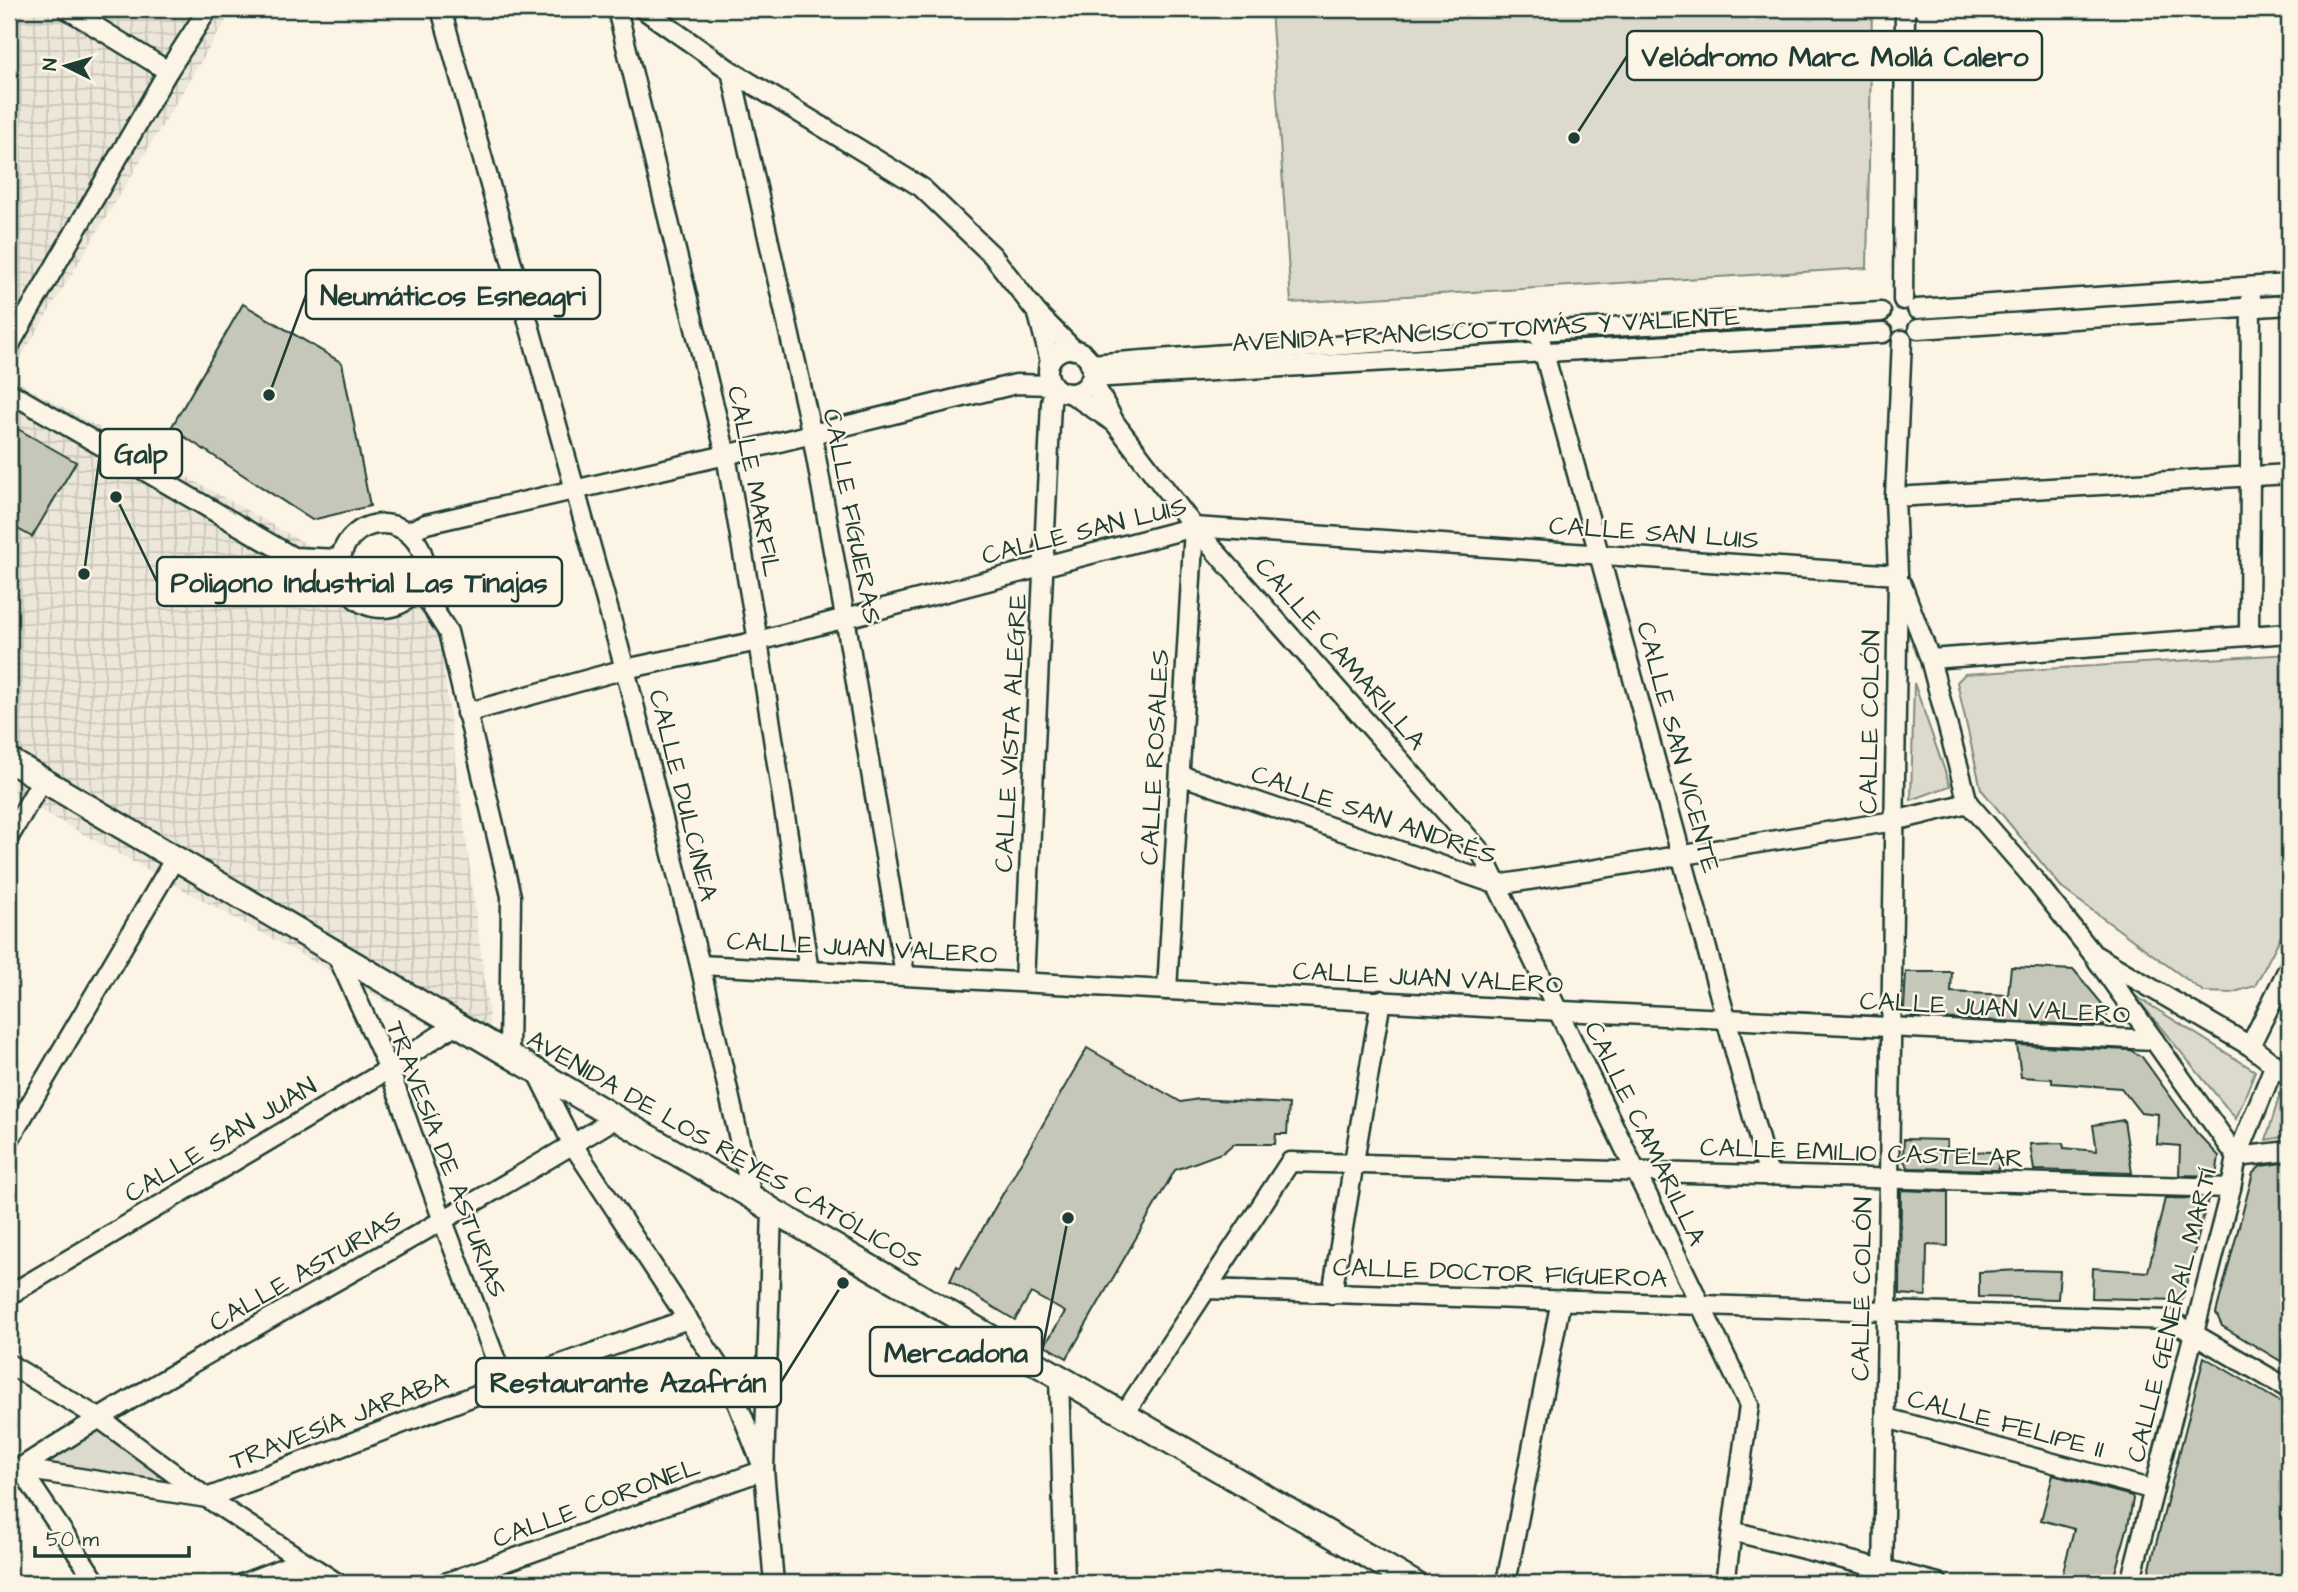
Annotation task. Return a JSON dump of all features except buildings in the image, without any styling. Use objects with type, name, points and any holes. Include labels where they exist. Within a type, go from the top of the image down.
[{"type":"street","points":[[67,9],[168,71]]},
{"type":"street","points":[[9,346],[168,71],[208,9]]},
{"type":"street","name":"CALLE DULCINEA","points":[[441,9],[625,669],[700,965],[752,1197]]},
{"type":"street","name":"CALLE MARFIL","points":[[617,9],[726,456],[758,641],[809,971]]},
{"type":"street","points":[[643,9],[731,71],[921,187],[992,255],[1038,314],[1074,350],[1086,357],[1090,371],[1083,389],[1058,392],[1016,384]]},
{"type":"street","points":[[1905,9],[1910,305],[1920,319],[1918,329],[1912,337],[1892,339],[1884,333],[1880,320],[1881,312],[1889,303],[1910,305],[2289,284]]},
{"type":"street","name":"CALLE FIGUERAS","points":[[731,71],[813,435],[905,975]]},
{"type":"street","points":[[2249,636],[2251,287]]},
{"type":"street","points":[[1918,329],[2289,305]]},
{"type":"street","name":"AVENIDA FRANCISCO TOMÁS Y VALIENTE","points":[[1090,371],[1538,331],[1881,312]]},
{"type":"street","points":[[1038,314],[1050,362],[1048,375],[1058,392]]},
{"type":"street","name":"CALLE SAN VICENTE","points":[[1538,331],[1769,1176]]},
{"type":"street","name":"AVENIDA FRANCISCO TOMÁS Y VALIENTE","points":[[1090,371],[1544,352],[1884,333]]},
{"type":"street","name":"CALLE COLÓN","points":[[1883,1576],[1898,575],[1895,497],[1902,340]]},
{"type":"street","points":[[407,532],[426,524],[726,456],[1016,384],[1050,362],[1060,351],[1074,350]]},
{"type":"street","name":"CALLE CAMARILLA","points":[[1090,371],[1115,423],[1194,527],[1481,852],[1749,1405],[1725,1583]]},
{"type":"street","points":[[9,392],[293,556],[341,559]]},
{"type":"street","name":"CALLE CAMARILLA","points":[[1058,392],[1115,423]]},
{"type":"street","name":"CALLE VISTA ALEGRE","points":[[1024,982],[1044,567],[1058,392]]},
{"type":"street","points":[[1895,497],[2289,474]]},
{"type":"street","points":[[380,524],[407,532],[417,542],[423,554],[425,568],[422,581],[415,593],[405,602],[379,608],[365,605],[346,587],[341,573],[345,546],[354,534],[366,527],[380,524]]},
{"type":"street","name":"CALLE SAN LUIS","points":[[466,713],[625,669],[758,641],[1194,527],[1898,575]]},
{"type":"street","name":"CALLE ROSALES","points":[[1167,990],[1194,527]]},
{"type":"street","name":"CALLE COLÓN","points":[[1898,575],[1930,659],[1968,803]]},
{"type":"street","points":[[415,593],[427,599],[448,632],[511,896],[509,1055]]},
{"type":"street","points":[[1930,659],[2289,633]]},
{"type":"street","name":"AVENIDA DE LOS REYES CATÓLICOS","points":[[9,760],[536,1072],[1414,1583]]},
{"type":"street","name":"CALLE SAN ANDRÉS","points":[[1180,775],[1497,886],[1894,821],[1968,803]]},
{"type":"street","points":[[9,837],[42,780]]},
{"type":"street","points":[[1968,803],[2028,872],[2093,954],[2237,1157],[2289,1151]]},
{"type":"street","points":[[9,1140],[174,858]]},
{"type":"street","name":"TRAVESÍA DE ASTURIAS","points":[[336,953],[389,1069],[505,1384]]},
{"type":"street","points":[[2093,954],[2250,1046],[2289,1076]]},
{"type":"street","name":"CALLE JUAN VALERO","points":[[700,965],[1558,1009],[1727,1021],[2154,1040]]},
{"type":"street","points":[[2250,1046],[2288,971]]},
{"type":"street","points":[[1332,1294],[1381,1000]]},
{"type":"street","name":"CALLE SAN JUAN","points":[[9,1294],[389,1069],[456,1024]]},
{"type":"street","name":"CALLE GENERAL MARTÍ","points":[[2130,1583],[2237,1157],[2275,1064]]},
{"type":"street","points":[[536,1072],[573,1145],[729,1382],[764,1470]]},
{"type":"street","name":"CALLE ASTURIAS","points":[[15,1467],[443,1221],[616,1118]]},
{"type":"street","name":"CALLE EMILIO CASTELAR","points":[[1124,1414],[1290,1163],[2231,1188]]},
{"type":"street","points":[[772,1210],[764,1470],[774,1583]]},
{"type":"street","name":"CALLE DOCTOR FIGUEROA","points":[[1206,1289],[2170,1320],[2194,1333]]},
{"type":"street","points":[[1506,1583],[1560,1300]]},
{"type":"street","name":"TRAVESÍA JARABA","points":[[207,1498],[505,1384],[688,1319]]},
{"type":"street","points":[[2194,1333],[2289,1389]]},
{"type":"street","points":[[9,1364],[99,1418],[207,1498],[337,1583]]},
{"type":"street","points":[[1059,1377],[1065,1583]]},
{"type":"street","name":"CALLE FELIPE II","points":[[1886,1418],[2154,1490]]},
{"type":"street","points":[[15,1467],[207,1498]]},
{"type":"street","points":[[15,1467],[97,1583]]},
{"type":"street","name":"CALLE CORONEL","points":[[446,1583],[764,1470]]},
{"type":"street","points":[[1732,1531],[1883,1576],[1938,1583]]},
{"type":"street","points":[[244,1583],[301,1560]]},
{"type":"shaded area","points":[[9,9],[233,9],[9,377]]},
{"type":"shaded area","points":[[1271,9],[1872,9],[1867,268],[1291,303]]},
{"type":"shaded area","points":[[9,377],[437,617],[495,1062],[9,793]]},
{"type":"shaded area","points":[[2289,654],[2289,921],[2255,986],[2231,993],[2204,992],[2063,889],[1981,789],[1957,682],[1965,674]]},
{"type":"shaded area","points":[[1914,683],[1950,786],[1911,800]]},
{"type":"shaded area","points":[[2134,995],[2255,1071],[2236,1119]]},
{"type":"shaded area","points":[[2281,1091],[2289,1097],[2289,1136],[2266,1140]]},
{"type":"shaded area","points":[[99,1418],[207,1498],[20,1468]]},
{"type":"place","name":"Velódromo Marc Mollá Calero","points":[[1574,138]]},
{"type":"place","name":"Neumáticos Esneagri","points":[[269,395]]},
{"type":"place","name":"Poligono Industrial Las Tinajas","points":[[116,497]]},
{"type":"place","name":"Galp","points":[[84,574]]},
{"type":"place","name":"Mercadona","points":[[1068,1218]]},
{"type":"place","name":"Restaurante Azafrán","points":[[843,1283]]}]
